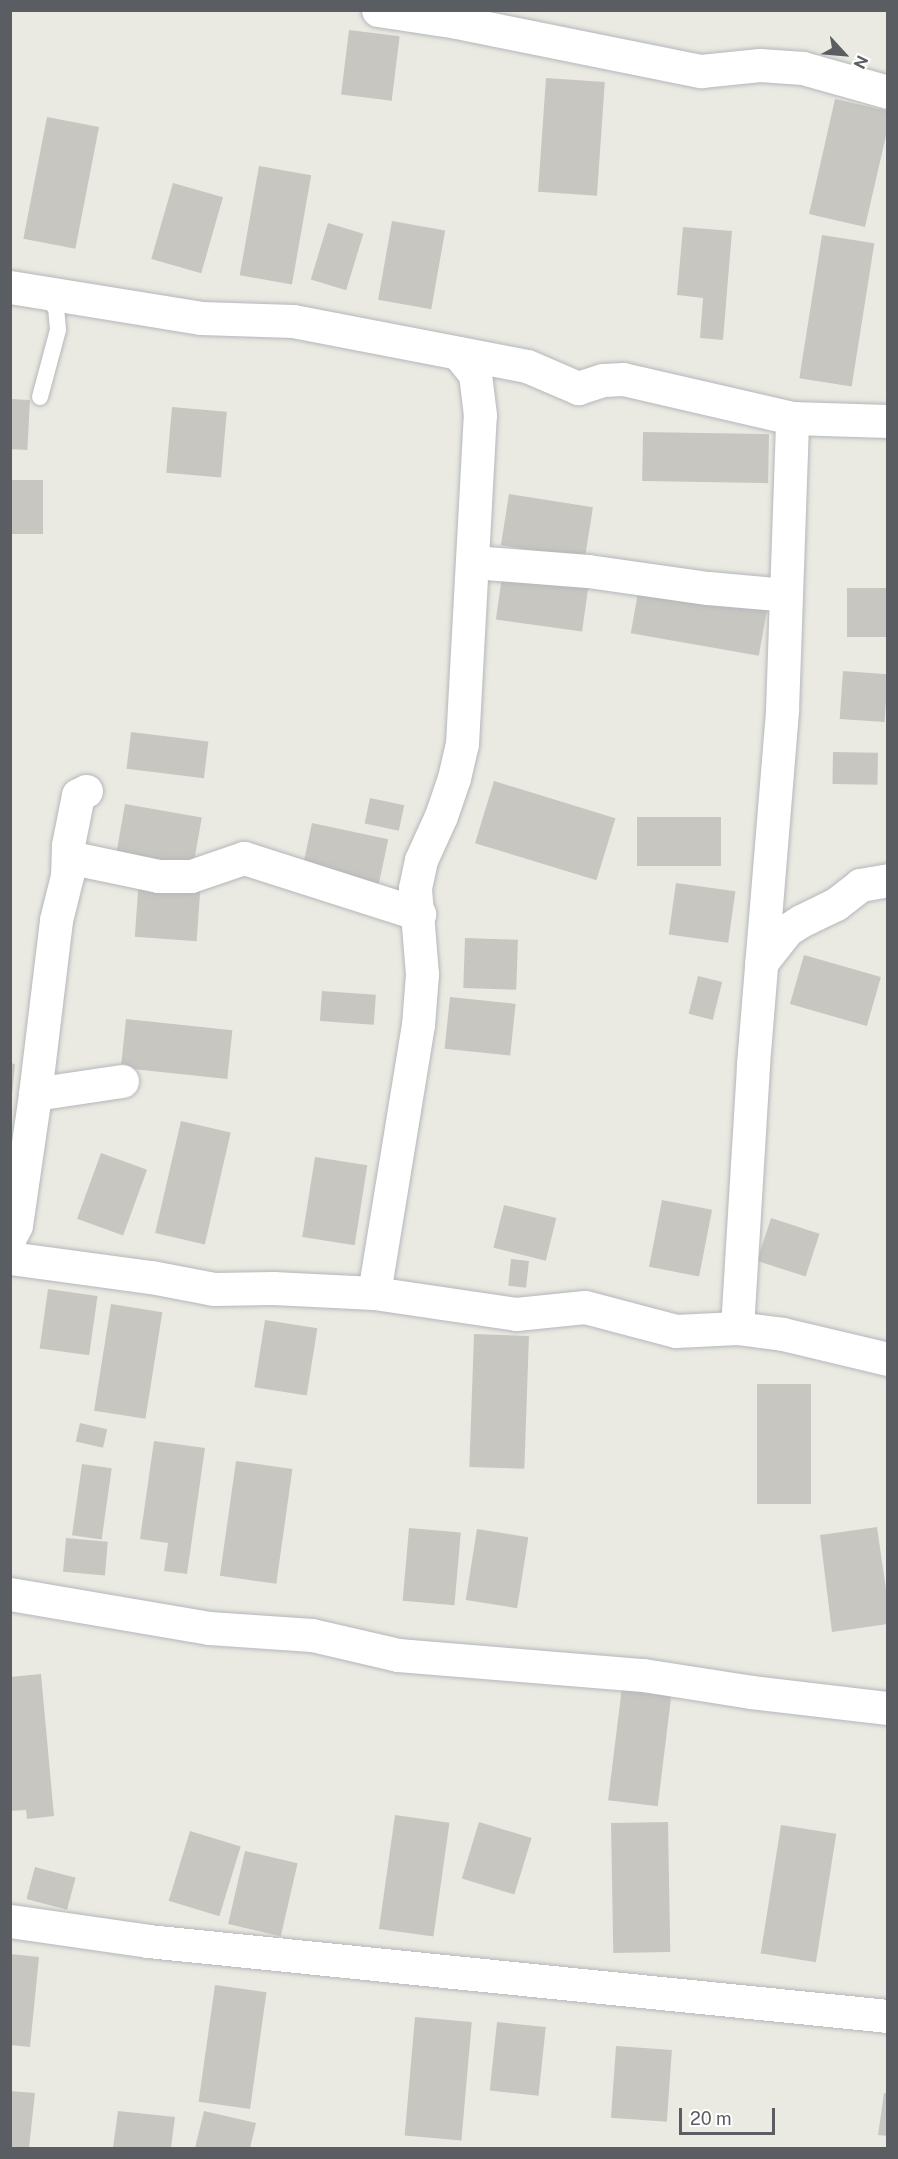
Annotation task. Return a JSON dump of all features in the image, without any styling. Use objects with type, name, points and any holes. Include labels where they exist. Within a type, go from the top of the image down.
[{"type":"street","points":[[378,10],[457,22],[701,70],[760,65],[803,68],[888,92]]},
{"type":"street","points":[[26,290],[201,318],[293,321],[527,366],[578,388],[603,380],[623,379],[792,418],[888,421]]},
{"type":"street","points":[[374,1293],[418,1025],[422,974],[419,914],[415,888],[421,860],[441,816],[462,744],[480,415],[475,374],[458,353]]},
{"type":"street","points":[[737,1328],[761,963],[782,710],[792,418]]},
{"type":"street","points":[[472,562],[588,571],[708,588],[786,594]]},
{"type":"street","points":[[10,1237],[18,1214],[56,920],[68,876],[68,857],[78,795],[86,791]]},
{"type":"street","points":[[68,857],[158,876],[191,876],[244,858],[419,914]]},
{"type":"street","points":[[761,963],[787,930],[837,904],[860,885],[888,880]]},
{"type":"street","points":[[35,1094],[122,1081]]},
{"type":"street","points":[[10,1258],[214,1289],[273,1288],[374,1293],[516,1314],[585,1307],[676,1331],[737,1328],[783,1334],[888,1359]]},
{"type":"street","points":[[10,1594],[209,1628],[312,1635],[398,1655],[643,1675],[751,1692],[888,1708]]},
{"type":"street","points":[[10,1921],[148,1941],[888,2016]]},
{"type":"lane","points":[[26,290],[56,308],[58,330],[40,397]]},
{"type":"building","points":[[349,30],[400,36],[392,101],[341,95]]},
{"type":"building","points":[[546,78],[605,82],[597,196],[538,192]]},
{"type":"building","points":[[835,99],[888,111],[888,127],[865,227],[809,214]]},
{"type":"building","points":[[47,117],[99,127],[75,249],[23,239]]},
{"type":"building","points":[[259,166],[311,175],[292,285],[240,275]]},
{"type":"building","points":[[173,183],[223,197],[201,273],[151,259]]},
{"type":"building","points":[[392,221],[445,230],[431,309],[378,300]]},
{"type":"building","points":[[328,223],[363,234],[346,290],[311,279]]},
{"type":"building","points":[[683,227],[732,231],[723,340],[700,338],[703,298],[677,295]]},
{"type":"building","points":[[822,235],[874,243],[852,387],[799,378]]},
{"type":"building","points":[[10,399],[30,400],[27,450],[10,449]]},
{"type":"building","points":[[172,407],[227,412],[221,478],[166,473]]},
{"type":"building","points":[[643,432],[769,434],[768,483],[642,481]]},
{"type":"building","points":[[10,480],[43,480],[43,534],[10,534]]},
{"type":"building","points":[[509,494],[593,507],[585,559],[501,545]]},
{"type":"building","points":[[503,569],[589,581],[582,632],[496,620]]},
{"type":"building","points":[[640,581],[768,604],[759,656],[631,633]]},
{"type":"building","points":[[847,588],[888,588],[888,637],[847,637]]},
{"type":"building","points":[[843,671],[888,674],[885,722],[840,719]]},
{"type":"building","points":[[131,732],[208,742],[204,778],[126,769]]},
{"type":"building","points":[[833,752],[878,753],[877,785],[832,784]]},
{"type":"building","points":[[494,781],[615,818],[596,880],[475,843]]},
{"type":"building","points":[[370,798],[404,805],[399,831],[365,823]]},
{"type":"building","points":[[125,804],[202,818],[193,866],[116,852]]},
{"type":"building","points":[[637,817],[721,817],[721,866],[637,866]]},
{"type":"building","points":[[312,823],[388,839],[378,886],[302,870]]},
{"type":"building","points":[[139,877],[201,881],[197,941],[135,937]]},
{"type":"building","points":[[676,883],[735,891],[728,943],[669,934]]},
{"type":"building","points":[[465,938],[518,940],[516,990],[463,988]]},
{"type":"building","points":[[804,955],[881,977],[867,1026],[790,1004]]},
{"type":"building","points":[[698,976],[722,982],[713,1020],[689,1014]]},
{"type":"building","points":[[322,991],[376,995],[374,1025],[320,1021]]},
{"type":"building","points":[[450,997],[516,1004],[510,1056],[445,1049]]},
{"type":"building","points":[[126,1019],[232,1030],[227,1079],[121,1068]]},
{"type":"building","points":[[10,1063],[15,1064],[12,1095],[10,1095]]},
{"type":"building","points":[[181,1121],[231,1132],[205,1245],[155,1233]]},
{"type":"building","points":[[101,1153],[147,1170],[123,1236],[77,1219]]},
{"type":"building","points":[[315,1157],[367,1165],[355,1245],[302,1237]]},
{"type":"building","points":[[662,1200],[712,1210],[699,1276],[649,1267]]},
{"type":"building","points":[[504,1205],[556,1218],[546,1261],[493,1248]]},
{"type":"building","points":[[771,1218],[820,1234],[806,1277],[757,1261]]},
{"type":"building","points":[[511,1259],[529,1261],[526,1288],[508,1286]]},
{"type":"building","points":[[48,1289],[98,1296],[89,1355],[40,1348]]},
{"type":"building","points":[[111,1304],[162,1312],[145,1419],[94,1411]]},
{"type":"building","points":[[265,1320],[317,1328],[307,1395],[254,1387]]},
{"type":"building","points":[[474,1334],[529,1336],[524,1469],[469,1467]]},
{"type":"building","points":[[757,1384],[811,1384],[811,1504],[757,1504]]},
{"type":"building","points":[[80,1423],[107,1429],[103,1448],[76,1442]]},
{"type":"building","points":[[154,1441],[205,1448],[187,1574],[164,1571],[168,1543],[140,1539]]},
{"type":"building","points":[[236,1461],[292,1469],[276,1584],[220,1576]]},
{"type":"building","points":[[82,1464],[112,1468],[102,1539],[72,1535]]},
{"type":"building","points":[[877,1527],[888,1603],[888,1624],[832,1632],[820,1535]]},
{"type":"building","points":[[409,1528],[461,1533],[454,1605],[403,1601]]},
{"type":"building","points":[[477,1529],[528,1537],[517,1608],[466,1600]]},
{"type":"building","points":[[66,1538],[108,1542],[105,1576],[63,1572]]},
{"type":"building","points":[[41,1674],[54,1816],[27,1819],[26,1810],[10,1811],[10,1677]]},
{"type":"building","points":[[622,1687],[672,1693],[658,1806],[608,1800]]},
{"type":"building","points":[[395,1815],[449,1823],[433,1937],[379,1929]]},
{"type":"building","points":[[479,1822],[532,1838],[514,1895],[462,1878]]},
{"type":"building","points":[[668,1822],[670,1952],[613,1953],[611,1823]]},
{"type":"building","points":[[781,1825],[836,1834],[816,1962],[761,1953]]},
{"type":"building","points":[[190,1831],[241,1846],[219,1916],[169,1901]]},
{"type":"building","points":[[245,1851],[298,1863],[281,1936],[228,1924]]},
{"type":"building","points":[[35,1867],[76,1878],[67,1910],[26,1899]]},
{"type":"building","points":[[10,1954],[39,1957],[30,2047],[10,2045]]},
{"type":"building","points":[[215,1985],[266,1992],[250,2109],[199,2102]]},
{"type":"building","points":[[415,2017],[472,2022],[461,2141],[405,2136]]},
{"type":"building","points":[[497,2022],[546,2027],[539,2096],[490,2091]]},
{"type":"building","points":[[616,2046],[672,2050],[667,2122],[611,2118]]},
{"type":"building","points":[[10,2091],[35,2093],[29,2148],[10,2148]]},
{"type":"building","points":[[884,2093],[888,2093],[888,2136],[878,2135]]},
{"type":"building","points":[[118,2111],[175,2117],[171,2148],[113,2148]]},
{"type":"building","points":[[204,2111],[256,2123],[250,2148],[195,2148]]}]
